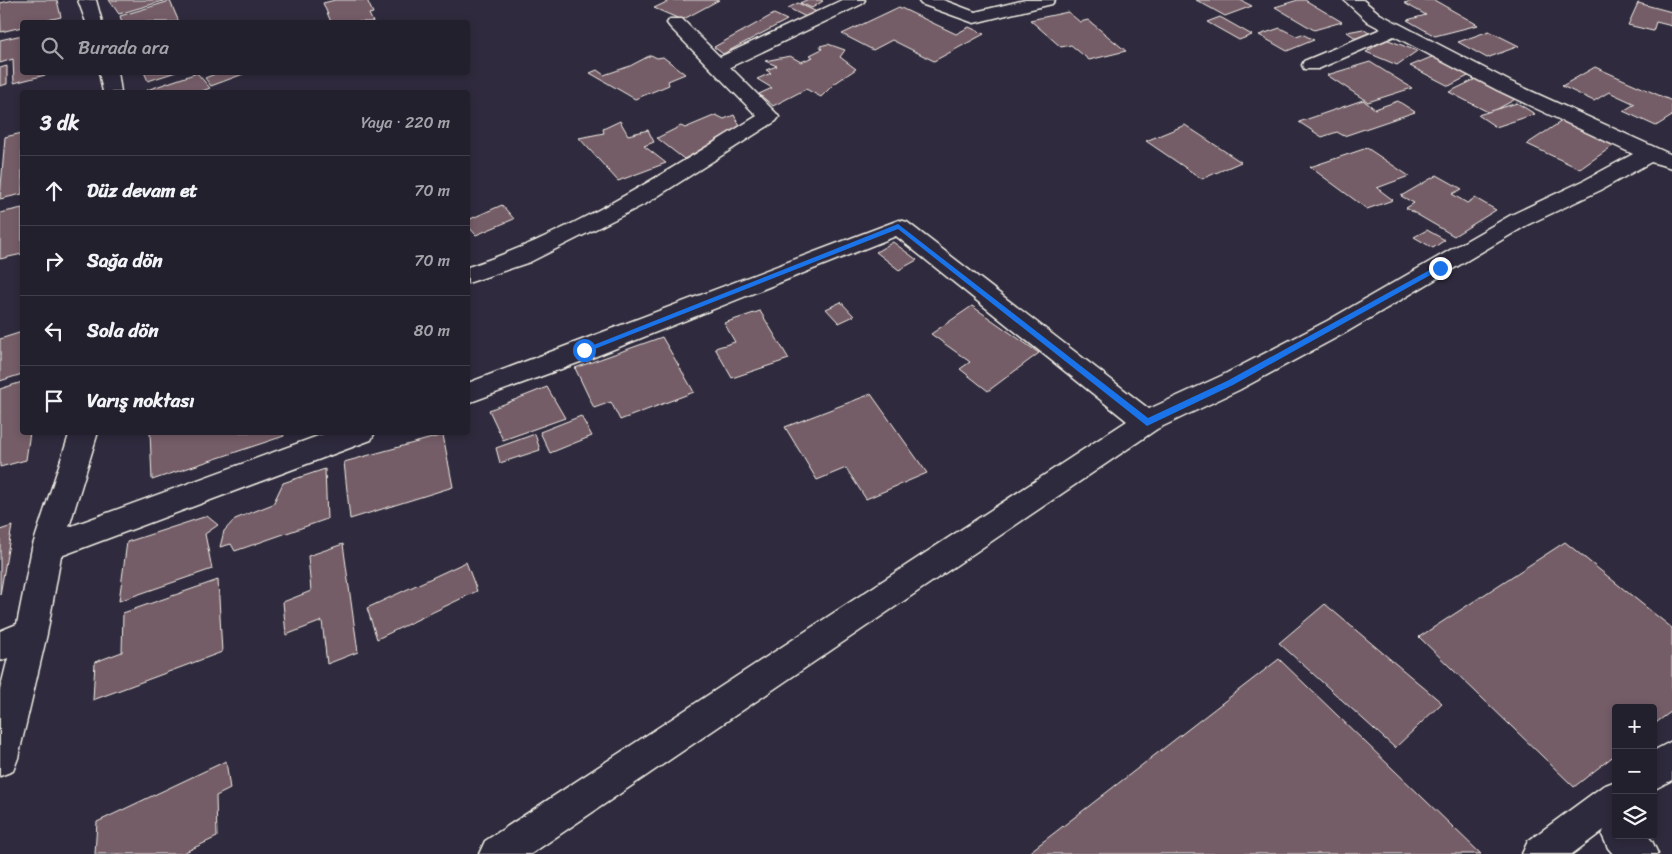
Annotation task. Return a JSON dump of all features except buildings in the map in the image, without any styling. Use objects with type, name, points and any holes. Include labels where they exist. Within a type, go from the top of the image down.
[{"type":"street","points":[[87,0],[93,20]]},
{"type":"street","points":[[717,66],[856,0]]},
{"type":"street","points":[[927,0],[974,18],[1046,0]]},
{"type":"street","points":[[1353,0],[1374,18],[1504,86],[1660,158]]},
{"type":"street","points":[[470,274],[522,257],[639,198],[769,117],[676,23]]},
{"type":"street","points":[[1311,65],[1395,29]]},
{"type":"street","points":[[109,75],[112,90]]},
{"type":"street","points":[[498,854],[1147,422],[1239,379],[1422,278],[1519,220],[1593,185],[1660,158]]},
{"type":"street","points":[[470,392],[594,347],[898,226],[1147,422]]},
{"type":"street","points":[[0,758],[31,634],[46,548],[83,435]]},
{"type":"street","points":[[46,548],[353,435]]},
{"type":"street","points":[[0,646],[31,634]]},
{"type":"street","points":[[1657,769],[1672,759]]},
{"type":"street","points":[[1541,854],[1612,819]]},
{"type":"street","points":[[1627,839],[1638,854]]},
{"type":"route","points":[[584,350],[848,248],[898,226],[1147,422],[1230,383],[1336,327],[1440,268]]}]
